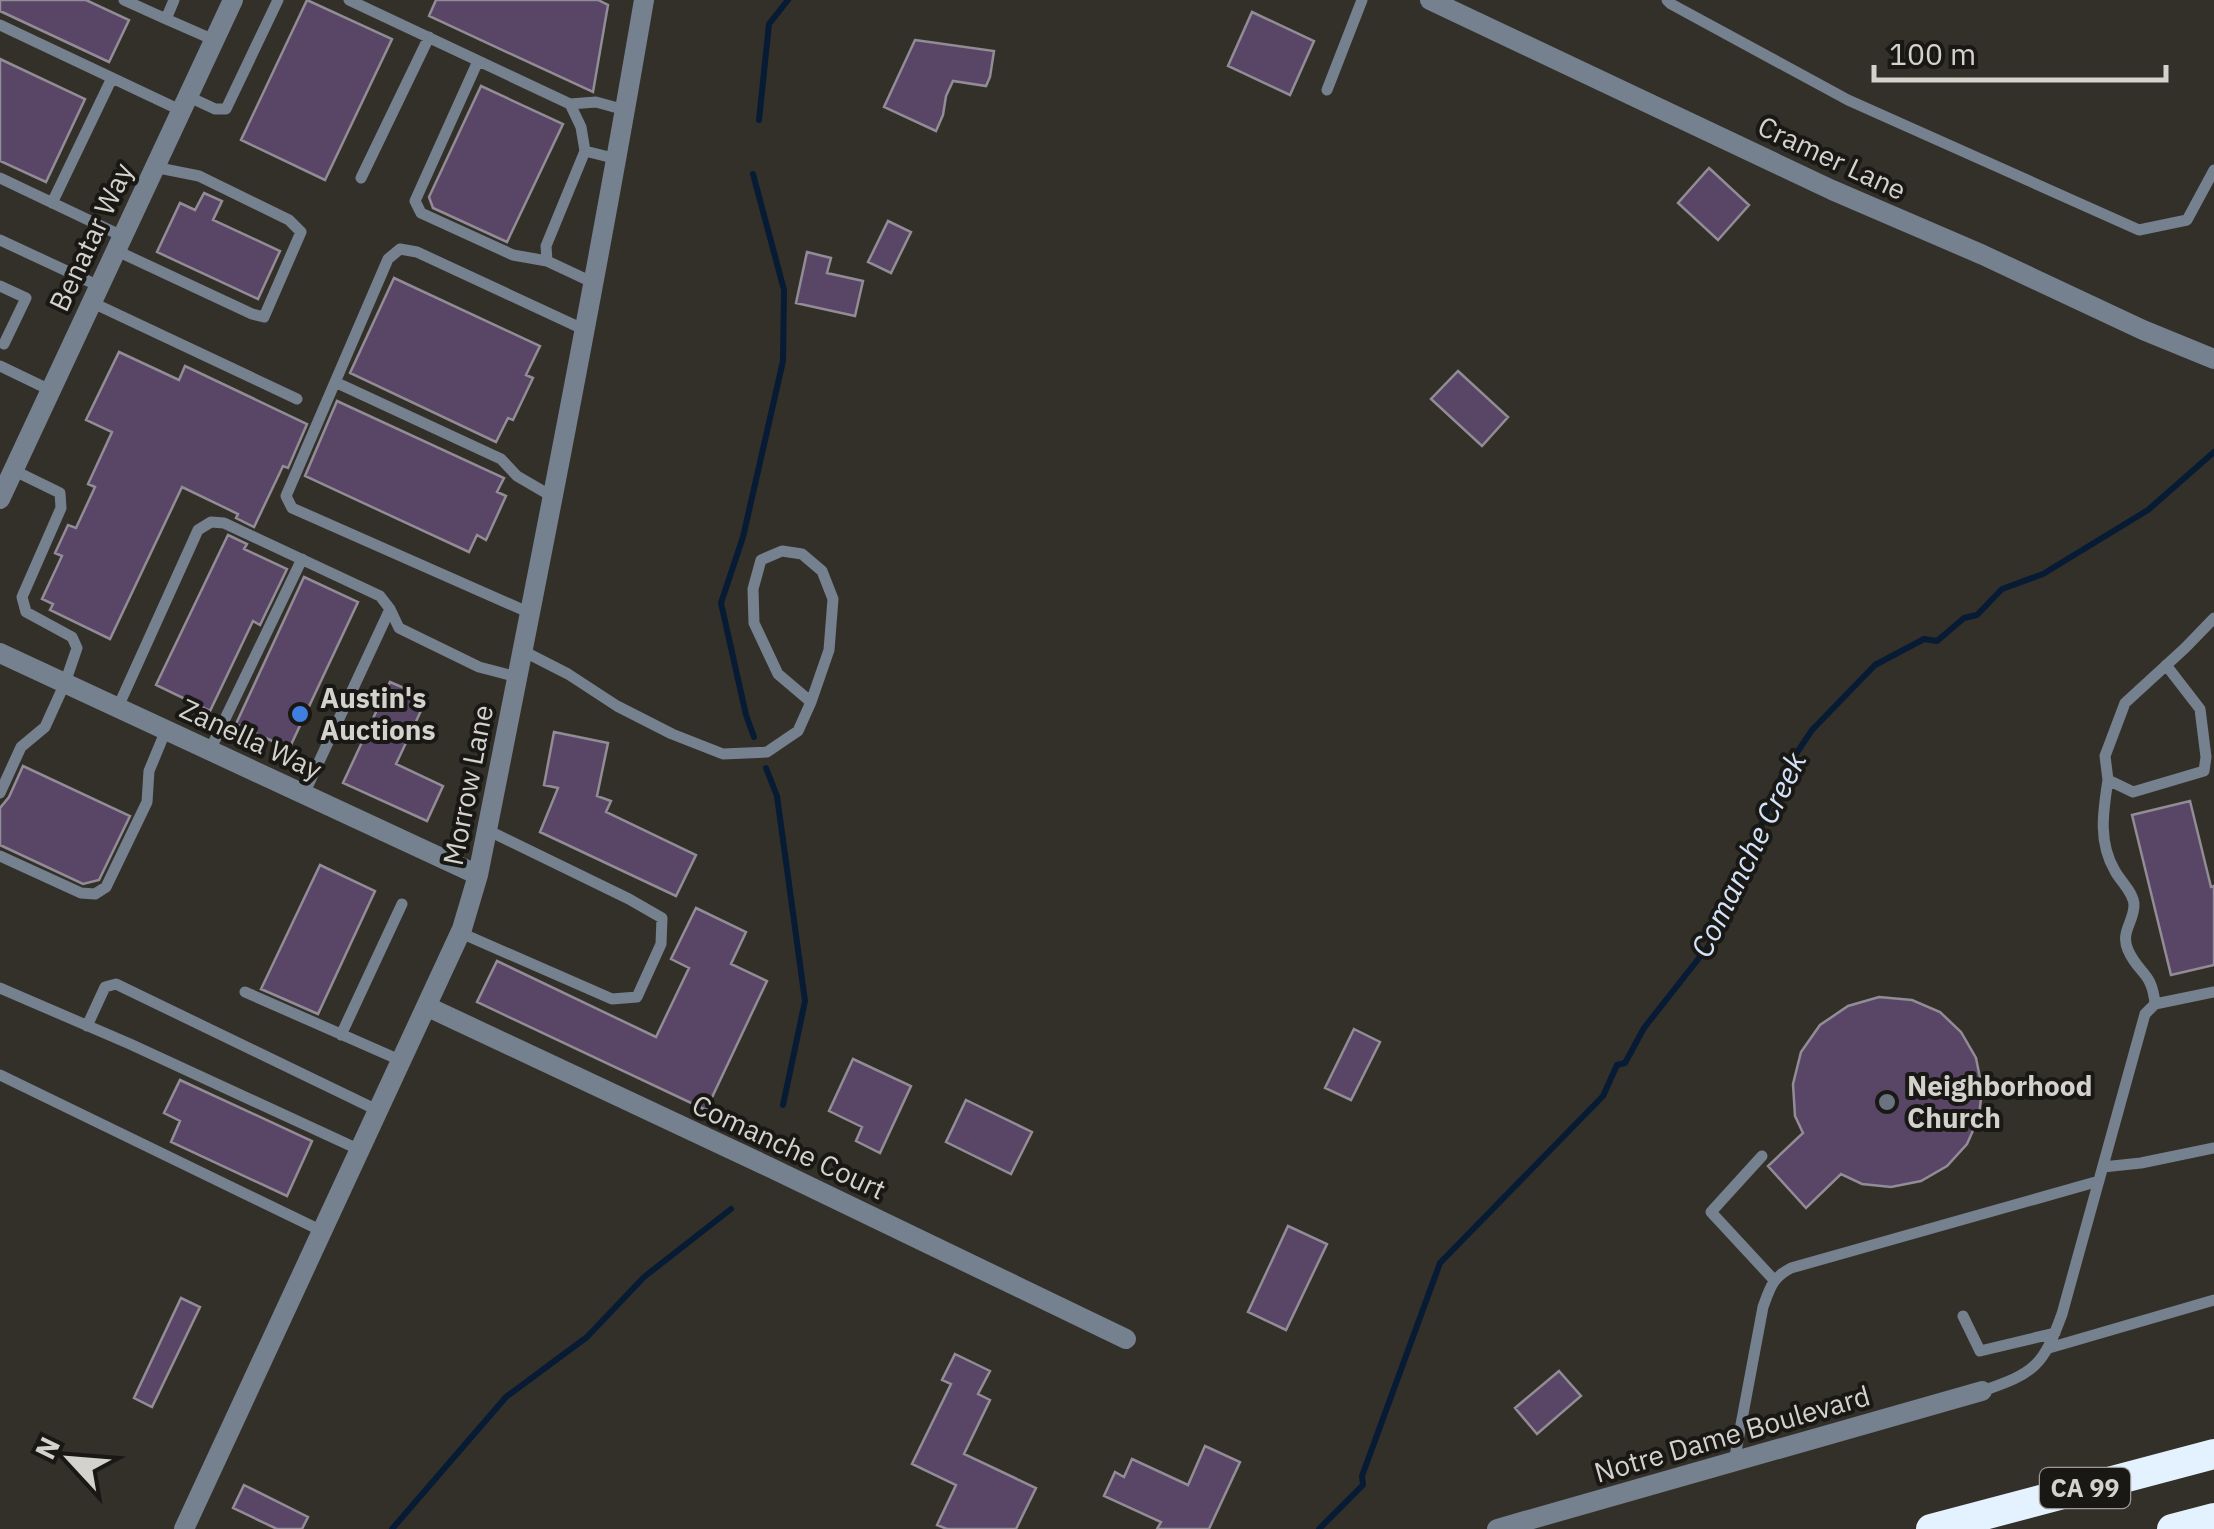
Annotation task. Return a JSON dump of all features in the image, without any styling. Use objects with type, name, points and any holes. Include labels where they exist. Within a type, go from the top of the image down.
[{"type":"highway","name":"CA 99","points":[[1943,1526],[2214,1454]]},
{"type":"highway","points":[[2172,1529],[2214,1518]]},
{"type":"street","name":"Benatar Way","points":[[0,499],[233,0]]},
{"type":"street","name":"Morrow Lane","points":[[184,1529],[461,933],[478,875],[553,497],[644,0]]},
{"type":"street","name":"Cramer Lane","points":[[1430,0],[1832,190],[2214,359]]},
{"type":"street","name":"Zanella Way","points":[[0,652],[478,875]]},
{"type":"street","name":"Comanche Court","points":[[428,1007],[1126,1339]]},
{"type":"street","name":"Notre Dame Boulevard","points":[[1498,1529],[1982,1391]]},
{"type":"street","points":[[170,1529],[197,1501]]},
{"type":"lane","points":[[124,0],[214,40]]},
{"type":"lane","points":[[166,19],[174,0]]},
{"type":"lane","points":[[0,26],[112,78],[184,103],[226,110],[278,0]]},
{"type":"lane","points":[[349,0],[570,104],[596,102],[625,110]]},
{"type":"lane","points":[[1327,90],[1362,0]]},
{"type":"lane","points":[[1667,0],[1848,100],[2139,230],[2186,220],[2214,170]]},
{"type":"lane","points":[[361,178],[429,37]]},
{"type":"lane","points":[[478,61],[415,201],[422,214],[513,256],[547,261],[594,283]]},
{"type":"lane","points":[[52,203],[112,78]]},
{"type":"lane","points":[[547,261],[546,246],[585,151],[582,127],[570,104]]},
{"type":"lane","points":[[585,151],[617,159]]},
{"type":"lane","points":[[0,178],[252,314],[264,316],[300,232],[289,220],[199,176],[154,167]]},
{"type":"lane","points":[[0,240],[296,399]]},
{"type":"lane","points":[[530,613],[292,508],[286,496],[388,259],[400,249],[416,252],[585,330]]},
{"type":"lane","points":[[0,286],[26,298],[2,347]]},
{"type":"lane","points":[[0,366],[50,390]]},
{"type":"lane","points":[[335,382],[501,458],[517,476],[553,497]]},
{"type":"lane","points":[[0,793],[21,747],[45,727],[76,648],[72,637],[26,612],[22,596],[61,508],[60,493],[13,470]]},
{"type":"lane","points":[[118,707],[198,530],[211,522],[224,522],[380,596],[400,628],[479,667],[517,677]]},
{"type":"lane","points":[[522,651],[672,734],[724,754],[767,752],[798,732],[811,702],[829,650],[833,599],[822,572],[802,554],[782,551],[761,560],[754,589],[754,623],[778,674],[811,702]]},
{"type":"lane","points":[[210,750],[302,559]]},
{"type":"lane","points":[[304,794],[390,609]]},
{"type":"lane","points":[[2156,1004],[2154,984],[2126,946],[2125,932],[2134,906],[2132,896],[2113,868],[2101,822],[2108,780],[2105,756],[2124,704],[2214,618]]},
{"type":"lane","points":[[2108,780],[2133,792],[2204,771],[2200,709],[2166,665]]},
{"type":"lane","points":[[2200,709],[2214,709]]},
{"type":"lane","points":[[0,856],[81,894],[95,894],[106,887],[147,802],[149,771],[166,730]]},
{"type":"lane","points":[[461,933],[612,998],[637,996],[660,944],[662,918],[487,830]]},
{"type":"lane","points":[[340,1035],[402,904]]},
{"type":"lane","points":[[88,1026],[105,988],[116,984],[379,1111]]},
{"type":"lane","points":[[0,988],[360,1150]]},
{"type":"lane","points":[[245,992],[402,1061]]},
{"type":"lane","points":[[1982,1391],[2018,1379],[2043,1359],[2049,1348],[2145,1014],[2156,1004],[2214,992]]},
{"type":"lane","points":[[0,1075],[322,1231]]},
{"type":"lane","points":[[2103,1167],[2214,1148]]},
{"type":"lane","points":[[1762,1156],[1711,1212],[1774,1280]]},
{"type":"lane","points":[[1734,1462],[1763,1307],[1778,1275],[1791,1268],[2099,1181]]},
{"type":"lane","points":[[2049,1348],[2214,1300]]},
{"type":"lane","points":[[1963,1316],[1980,1351],[2055,1332]]},
{"type":"building","points":[[0,0],[86,0],[129,20],[109,62],[0,11]]},
{"type":"building","points":[[307,0],[392,39],[325,180],[241,140]]},
{"type":"building","points":[[436,0],[598,0],[608,5],[593,92],[429,16]]},
{"type":"building","points":[[1252,12],[1314,41],[1290,95],[1228,66]]},
{"type":"building","points":[[915,40],[994,51],[986,86],[953,81],[936,131],[884,107]]},
{"type":"building","points":[[0,59],[85,99],[46,182],[0,161]]},
{"type":"building","points":[[481,86],[563,124],[507,242],[433,208],[429,197]]},
{"type":"building","points":[[1709,168],[1749,205],[1718,240],[1678,203]]},
{"type":"building","points":[[204,193],[222,201],[213,220],[280,251],[258,299],[157,252],[180,203],[195,210]]},
{"type":"building","points":[[888,221],[911,232],[891,273],[868,262]]},
{"type":"building","points":[[807,252],[831,258],[827,273],[863,281],[855,316],[796,303]]},
{"type":"building","points":[[394,278],[540,346],[526,375],[533,378],[513,420],[508,418],[496,442],[350,373]]},
{"type":"building","points":[[119,352],[179,380],[185,366],[307,424],[288,468],[283,466],[254,527],[236,518],[238,514],[182,487],[110,639],[50,610],[53,604],[42,599],[62,556],[55,553],[68,525],[76,528],[95,487],[88,484],[112,432],[86,420]]},
{"type":"building","points":[[1458,371],[1508,417],[1482,446],[1431,399]]},
{"type":"building","points":[[337,401],[504,478],[497,492],[506,496],[486,540],[477,535],[469,552],[305,476]]},
{"type":"building","points":[[228,535],[247,544],[244,549],[287,569],[260,625],[253,621],[210,711],[156,685]]},
{"type":"building","points":[[304,577],[358,602],[289,749],[236,724]]},
{"type":"building","points":[[390,682],[427,698],[396,764],[443,786],[427,821],[343,783]]},
{"type":"building","points":[[554,732],[608,743],[597,796],[611,801],[606,812],[696,855],[676,896],[540,832],[558,788],[544,785]]},
{"type":"building","points":[[23,766],[130,816],[99,880],[83,884],[0,845],[0,808]]},
{"type":"building","points":[[2190,801],[2211,887],[2214,886],[2214,965],[2171,975],[2132,815]]},
{"type":"building","points":[[320,865],[375,891],[318,1014],[261,989]]},
{"type":"building","points":[[696,908],[746,932],[731,964],[767,981],[706,1110],[477,1002],[497,961],[656,1037],[689,968],[671,959]]},
{"type":"building","name":"Neighborhood Church","points":[[1879,997],[1912,1000],[1940,1012],[1961,1032],[1976,1058],[1982,1088],[1979,1117],[1967,1144],[1947,1166],[1921,1181],[1891,1187],[1862,1184],[1841,1174],[1806,1208],[1768,1166],[1803,1133],[1795,1116],[1793,1084],[1801,1052],[1820,1025],[1848,1006]]},
{"type":"building","points":[[1354,1029],[1380,1042],[1351,1100],[1325,1088]]},
{"type":"building","points":[[853,1059],[911,1086],[880,1153],[856,1141],[862,1127],[829,1111]]},
{"type":"building","points":[[180,1080],[312,1141],[287,1196],[171,1142],[180,1121],[164,1113]]},
{"type":"building","points":[[966,1100],[1032,1132],[1011,1174],[946,1142]]},
{"type":"building","points":[[1288,1226],[1327,1244],[1286,1330],[1248,1312]]},
{"type":"building","points":[[181,1298],[200,1307],[152,1407],[134,1398]]},
{"type":"building","points":[[955,1354],[990,1371],[978,1394],[990,1400],[964,1454],[1036,1488],[1016,1529],[947,1529],[937,1525],[956,1485],[912,1464],[951,1384],[942,1380]]},
{"type":"building","points":[[1559,1371],[1581,1396],[1537,1434],[1515,1408]]},
{"type":"building","points":[[1205,1446],[1240,1462],[1209,1529],[1157,1529],[1161,1522],[1104,1496],[1115,1472],[1124,1477],[1132,1459],[1188,1485]]},
{"type":"building","points":[[244,1485],[308,1517],[302,1529],[277,1529],[233,1508]]},
{"type":"waterway","points":[[759,120],[769,24],[788,0]]},
{"type":"waterway","points":[[753,174],[784,290],[783,361],[743,537],[721,603],[754,737]]},
{"type":"waterway","name":"Comanche Creek","points":[[1319,1529],[1363,1485],[1362,1476],[1440,1263],[1603,1096],[1617,1065],[1625,1063],[1644,1028],[1714,939],[1782,775],[1812,730],[1875,665],[1924,639],[1937,641],[1964,618],[1977,615],[2002,589],[2043,574],[2148,510],[2214,452]]},
{"type":"waterway","points":[[766,768],[777,796],[805,1001],[783,1105]]},
{"type":"waterway","points":[[392,1529],[506,1397],[587,1337],[644,1277],[731,1209]]},
{"type":"place","name":"Austin's Auctions","points":[[300,714]]},
{"type":"place","name":"Neighborhood Church","points":[[1887,1102]]}]
